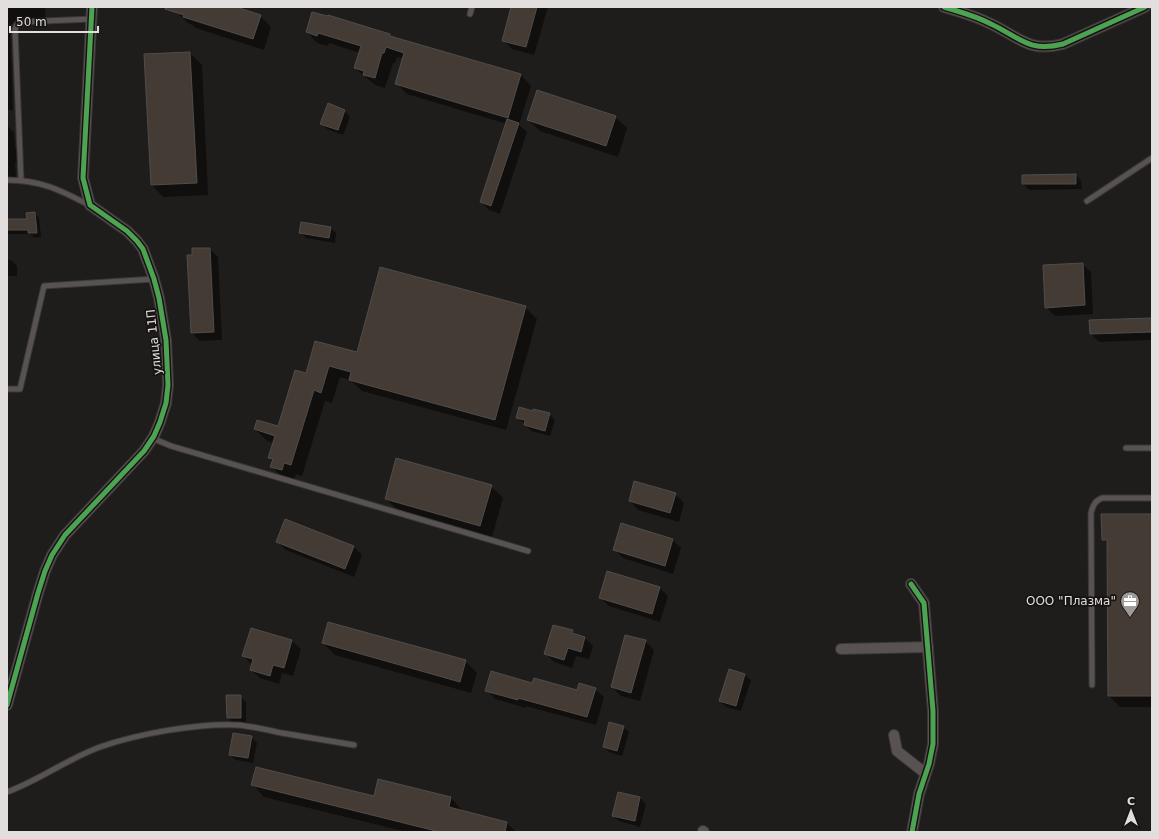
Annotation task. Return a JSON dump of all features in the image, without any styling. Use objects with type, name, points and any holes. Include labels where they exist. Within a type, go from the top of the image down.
[{"type":"street","points":[[90,205],[83,178],[92,7]]},
{"type":"street","points":[[944,7],[984,21],[1027,43],[1040,47],[1051,47],[1063,44],[1145,7]]},
{"type":"street","name":"улица 11П","points":[[7,705],[38,593],[52,555],[65,535],[144,451],[160,422],[166,403],[168,385],[166,340],[154,279],[147,260],[137,240],[127,231],[90,205]]},
{"type":"street","points":[[911,584],[924,603],[933,712],[933,744],[919,794],[912,832]]},
{"type":"street","points":[[841,649],[928,647]]},
{"type":"street","points":[[894,735],[897,751],[925,773]]},
{"type":"lane","points":[[470,14],[472,7]]},
{"type":"lane","points":[[21,180],[15,29],[17,24],[20,22],[92,19]]},
{"type":"lane","points":[[1087,201],[1152,158]]},
{"type":"lane","points":[[7,180],[21,180],[53,187],[90,205]]},
{"type":"lane","points":[[7,389],[20,390],[44,286],[154,279]]},
{"type":"lane","points":[[152,438],[171,446],[528,551]]},
{"type":"lane","points":[[1126,448],[1152,448]]},
{"type":"lane","points":[[1092,685],[1092,506],[1102,498],[1152,498]]},
{"type":"lane","points":[[7,792],[23,786],[57,766],[100,747],[140,736],[203,726],[248,726],[354,746]]},
{"type":"building","points":[[166,7],[236,7],[261,15],[253,39],[183,17],[184,15],[165,9]]},
{"type":"building","points":[[511,7],[537,7],[526,47],[502,41]]},
{"type":"building","points":[[312,12],[328,15],[390,34],[390,36],[521,74],[508,118],[395,84],[404,53],[386,47],[384,53],[382,53],[375,78],[363,75],[364,71],[354,68],[361,46],[318,33],[317,36],[306,32]]},
{"type":"building","points":[[190,52],[197,183],[151,185],[144,54]]},
{"type":"building","points":[[537,90],[616,116],[606,146],[527,120]]},
{"type":"building","points":[[328,103],[345,110],[338,130],[320,124]]},
{"type":"building","points":[[507,119],[519,123],[491,206],[480,202]]},
{"type":"building","points":[[1076,174],[1076,184],[1022,184],[1022,175]]},
{"type":"building","points":[[35,212],[37,233],[28,233],[28,230],[7,230],[7,219],[27,219],[26,213]]},
{"type":"building","points":[[301,222],[331,227],[329,238],[299,233]]},
{"type":"building","points":[[192,248],[210,248],[214,332],[191,333],[187,255],[192,255]]},
{"type":"building","points":[[1083,263],[1085,305],[1045,308],[1043,265]]},
{"type":"building","points":[[380,267],[526,306],[495,420],[349,380],[351,372],[329,366],[321,393],[314,390],[291,465],[284,463],[282,470],[270,467],[273,459],[268,458],[275,436],[254,429],[257,420],[278,426],[295,370],[306,373],[315,341],[357,352]]},
{"type":"building","points":[[1152,318],[1152,332],[1090,334],[1089,320]]},
{"type":"building","points":[[519,407],[533,411],[533,409],[550,413],[545,431],[524,425],[525,420],[516,418]]},
{"type":"building","points":[[396,458],[492,485],[480,526],[385,499]]},
{"type":"building","points":[[634,481],[676,493],[670,513],[629,501]]},
{"type":"building","name":"ООО \"Плазма\"","points":[[1101,514],[1152,514],[1152,696],[1108,696],[1107,540],[1102,540]]},
{"type":"building","points":[[285,519],[354,546],[345,569],[276,542]]},
{"type":"building","points":[[621,523],[673,539],[665,566],[613,550]]},
{"type":"building","points":[[607,571],[660,587],[652,614],[599,598]]},
{"type":"building","points":[[328,622],[466,660],[460,682],[322,643]]},
{"type":"building","points":[[553,625],[573,630],[572,633],[585,637],[581,652],[568,648],[564,660],[544,654]]},
{"type":"building","points":[[251,628],[292,640],[284,668],[273,665],[270,676],[250,670],[253,659],[242,656]]},
{"type":"building","points":[[625,635],[646,640],[631,693],[611,687]]},
{"type":"building","points":[[729,669],[745,674],[736,706],[719,701]]},
{"type":"building","points":[[491,671],[532,683],[534,678],[577,690],[579,683],[596,688],[587,717],[518,698],[518,700],[485,691]]},
{"type":"building","points":[[226,695],[241,695],[241,718],[227,718]]},
{"type":"building","points":[[609,722],[624,726],[617,751],[603,747]]},
{"type":"building","points":[[233,733],[252,736],[248,758],[229,755]]},
{"type":"building","points":[[256,767],[374,796],[378,779],[451,797],[449,807],[507,822],[505,832],[440,832],[251,785]]},
{"type":"building","points":[[618,792],[640,797],[635,821],[612,816]]},
{"type":"cycle path","points":[[7,705],[38,593],[52,555],[65,535],[144,451],[154,436],[166,403],[168,385],[166,340],[159,298],[143,249],[127,231],[90,205],[83,178],[92,7]]},
{"type":"cycle path","points":[[944,7],[968,14],[1025,42],[1041,46],[1063,44],[1145,7]]},
{"type":"cycle path","points":[[911,584],[924,603],[933,711],[933,744],[929,764],[919,794],[912,832]]},
{"type":"place","name":"ООО \"Плазма\"","points":[[1130,618]]}]
